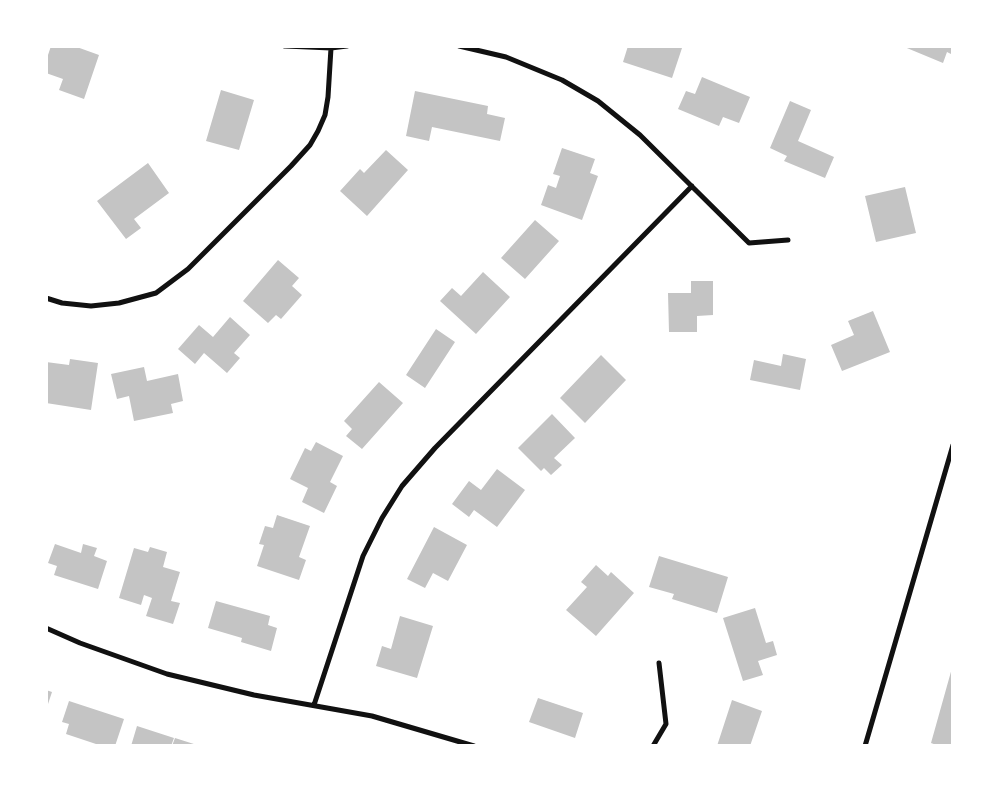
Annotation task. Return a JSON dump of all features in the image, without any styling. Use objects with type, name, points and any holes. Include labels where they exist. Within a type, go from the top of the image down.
[{"type":"street","points":[[286,46],[331,48],[347,46]]},
{"type":"street","points":[[459,46],[506,57],[542,70],[569,84],[614,113],[640,135],[749,243],[788,240]]},
{"type":"street","points":[[46,298],[62,303],[90,306],[119,303],[156,293],[188,269],[310,145],[325,115],[331,48]]},
{"type":"street","points":[[314,705],[363,556],[382,518],[402,486],[434,448],[692,186]]},
{"type":"street","points":[[864,746],[953,445]]},
{"type":"street","points":[[46,628],[97,650],[167,674],[254,695],[372,716],[474,746]]},
{"type":"street","points":[[653,746],[666,724],[658,663]]},
{"type":"building","points":[[51,46],[74,46],[99,55],[84,99],[59,90],[63,79],[46,73],[46,61]]},
{"type":"building","points":[[628,46],[678,46],[682,48],[672,78],[623,62]]},
{"type":"building","points":[[902,46],[953,46],[953,55],[947,52],[943,63]]},
{"type":"building","points":[[702,77],[750,97],[739,123],[723,117],[719,126],[678,109],[686,91],[695,94]]},
{"type":"building","points":[[221,90],[254,100],[239,150],[206,141]]},
{"type":"building","points":[[415,91],[488,106],[487,114],[505,118],[500,141],[432,127],[429,141],[406,136]]},
{"type":"building","points":[[790,101],[811,110],[798,141],[834,157],[825,178],[784,161],[787,156],[770,148]]},
{"type":"building","points":[[562,148],[595,159],[590,173],[598,176],[582,220],[541,205],[548,185],[556,188],[560,176],[553,174]]},
{"type":"building","points":[[386,150],[408,170],[367,216],[340,191],[360,169],[364,173]]},
{"type":"building","points":[[148,163],[169,193],[134,219],[141,228],[126,239],[97,201]]},
{"type":"building","points":[[905,187],[916,233],[876,242],[865,196]]},
{"type":"building","points":[[535,220],[559,241],[525,279],[501,258]]},
{"type":"building","points":[[278,260],[299,278],[292,286],[302,295],[281,319],[276,315],[268,323],[243,301]]},
{"type":"building","points":[[483,272],[510,297],[476,334],[440,301],[452,288],[461,296]]},
{"type":"building","points":[[691,281],[713,281],[713,315],[697,316],[697,332],[669,332],[668,293],[691,293]]},
{"type":"building","points":[[873,311],[890,352],[842,371],[831,345],[854,335],[848,321]]},
{"type":"building","points":[[230,317],[250,335],[234,353],[240,358],[227,373],[204,353],[195,364],[178,349],[199,325],[213,337]]},
{"type":"building","points":[[436,329],[455,342],[425,388],[406,375]]},
{"type":"building","points":[[783,354],[806,359],[800,390],[750,380],[754,360],[781,366]]},
{"type":"building","points":[[601,355],[626,380],[585,423],[560,398]]},
{"type":"building","points":[[70,359],[98,363],[91,410],[46,403],[46,362],[69,365]]},
{"type":"building","points":[[144,367],[147,381],[178,374],[183,401],[171,404],[173,413],[134,421],[129,396],[117,399],[111,374]]},
{"type":"building","points":[[379,382],[403,403],[362,449],[346,436],[352,429],[344,421]]},
{"type":"building","points":[[552,414],[575,438],[554,458],[562,465],[551,475],[544,468],[541,471],[518,448]]},
{"type":"building","points":[[316,442],[343,456],[330,482],[337,486],[324,513],[302,502],[308,488],[290,479],[305,448],[311,451]]},
{"type":"building","points":[[497,469],[525,490],[497,527],[474,510],[469,517],[452,504],[469,481],[481,490]]},
{"type":"building","points":[[277,515],[310,526],[299,557],[306,560],[299,580],[257,566],[264,545],[259,544],[265,526],[273,528]]},
{"type":"building","points":[[434,527],[467,545],[448,581],[433,573],[425,588],[407,579]]},
{"type":"building","points":[[55,544],[81,553],[83,544],[97,548],[94,556],[107,561],[98,589],[54,575],[57,566],[48,563]]},
{"type":"building","points":[[150,547],[167,552],[163,567],[180,572],[171,601],[180,603],[173,624],[146,616],[152,598],[144,595],[141,605],[119,598],[134,548],[148,552]]},
{"type":"building","points":[[659,556],[728,577],[717,613],[672,599],[674,594],[649,587]]},
{"type":"building","points":[[596,565],[608,576],[611,572],[634,593],[596,636],[566,610],[587,587],[581,582]]},
{"type":"building","points":[[216,601],[270,616],[268,625],[277,628],[271,651],[241,642],[242,638],[208,628]]},
{"type":"building","points":[[755,608],[766,643],[773,641],[777,655],[758,661],[763,675],[743,681],[723,618]]},
{"type":"building","points":[[400,616],[433,626],[417,678],[376,666],[382,646],[391,649]]},
{"type":"building","points":[[952,668],[953,746],[939,746],[931,743]]},
{"type":"building","points":[[46,690],[52,692],[47,707],[46,707]]},
{"type":"building","points":[[538,698],[583,713],[575,738],[529,722]]},
{"type":"building","points":[[732,700],[762,711],[750,746],[717,746]]},
{"type":"building","points":[[69,701],[124,719],[115,746],[102,746],[66,734],[69,724],[62,722]]},
{"type":"building","points":[[137,726],[174,738],[171,746],[131,746]]},
{"type":"building","points":[[175,738],[197,745],[197,746],[172,746]]}]
